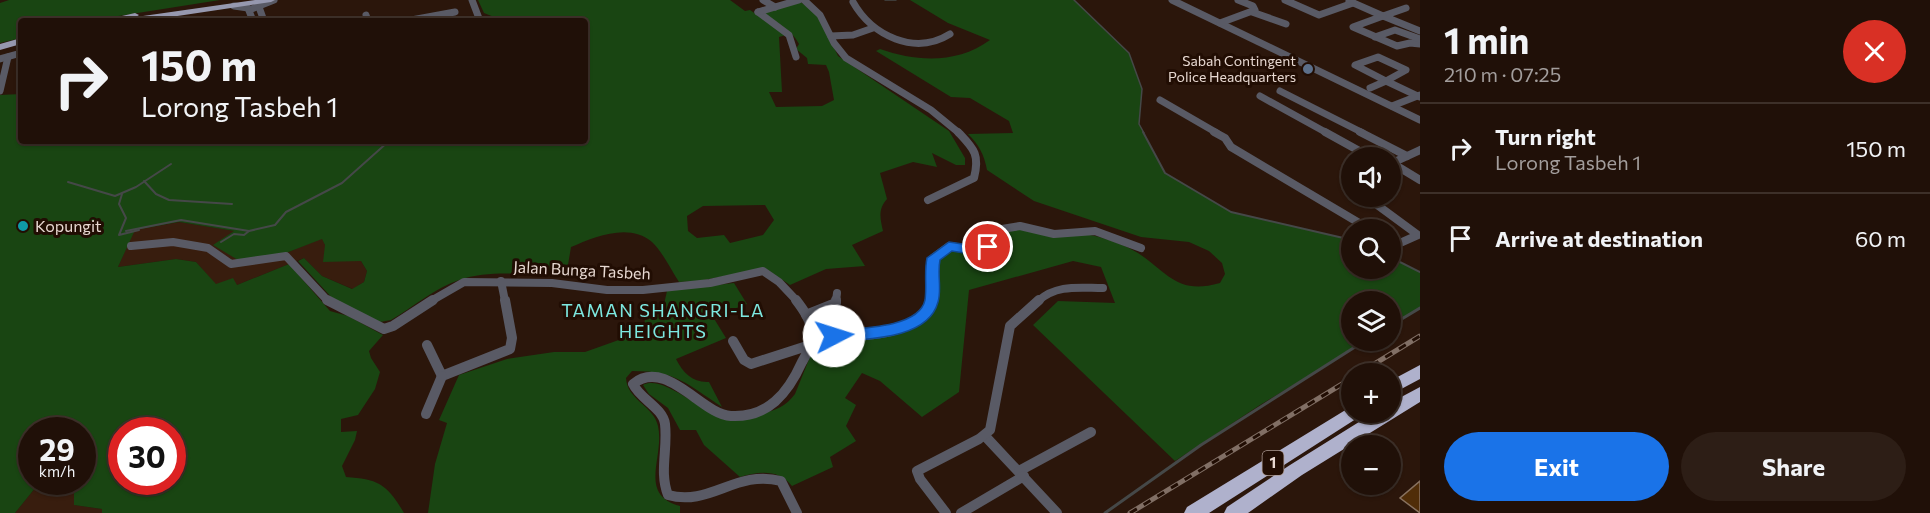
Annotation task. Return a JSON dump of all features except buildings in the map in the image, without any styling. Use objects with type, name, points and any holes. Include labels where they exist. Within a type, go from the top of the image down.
[{"type":"highway","points":[[1401,382],[1420,371]]},
{"type":"highway","name":"1","points":[[1401,405],[1420,394]]},
{"type":"highway","name":"1","points":[[1193,513],[1341,420]]},
{"type":"highway","name":"1","points":[[1233,513],[1296,470],[1372,423]]},
{"type":"main road","points":[[124,18],[242,0]]},
{"type":"main road","points":[[148,18],[273,0]]},
{"type":"main road","points":[[0,47],[18,42]]},
{"type":"main road","points":[[4,54],[18,47]]},
{"type":"street","points":[[249,10],[273,0]]},
{"type":"street","points":[[472,0],[479,18]]},
{"type":"street","points":[[763,0],[775,7]]},
{"type":"street","points":[[796,57],[789,35],[758,12],[799,0]]},
{"type":"street","points":[[804,0],[822,15],[836,47],[846,58],[951,124],[973,148],[980,163],[979,171],[974,178],[928,200]]},
{"type":"street","points":[[1172,0],[1420,120]]},
{"type":"street","points":[[1238,0],[1253,6],[1255,10],[1252,12]]},
{"type":"street","points":[[1285,0],[1319,15],[1353,3]]},
{"type":"street","points":[[1346,0],[1420,31]]},
{"type":"street","points":[[853,2],[861,19],[892,37],[917,43],[936,42],[950,34]]},
{"type":"street","points":[[234,6],[247,7],[252,18]]},
{"type":"street","points":[[259,7],[262,18]]},
{"type":"street","points":[[1406,8],[1353,27],[1399,46],[1420,42]]},
{"type":"street","points":[[422,18],[455,12]]},
{"type":"street","points":[[1220,23],[1252,12],[1286,24]]},
{"type":"street","points":[[831,36],[853,34],[873,28]]},
{"type":"street","points":[[1375,37],[1395,30],[1420,42]]},
{"type":"street","points":[[0,59],[4,54]]},
{"type":"street","points":[[0,91],[4,54]]},
{"type":"street","points":[[1370,88],[1386,81],[1406,70],[1378,57],[1355,64],[1386,81],[1420,96]]},
{"type":"street","points":[[1280,91],[1407,156]]},
{"type":"street","points":[[1260,96],[1352,147]]},
{"type":"street","points":[[1392,106],[1420,96]]},
{"type":"street","points":[[1160,100],[1225,138],[1232,147],[1353,219]]},
{"type":"street","points":[[1401,159],[1420,150]]},
{"type":"street","points":[[1401,170],[1420,180]]},
{"type":"street","points":[[1380,207],[1396,219]]},
{"type":"street","points":[[1401,222],[1418,235],[1401,243]]},
{"type":"street","points":[[733,341],[744,360],[751,364],[811,341],[890,331],[910,325],[929,308],[932,299],[933,258],[949,246],[982,250],[988,247],[997,233],[1010,227],[1064,234],[1095,231],[1141,248]]},
{"type":"street","name":"Jalan Bunga Tasbeh","points":[[131,246],[173,242],[214,250],[231,264],[286,256],[294,261],[330,303],[384,329],[393,326],[464,282],[559,283],[607,290],[643,290],[710,283],[763,271],[785,287],[807,315],[811,341]]},
{"type":"street","points":[[426,414],[442,376],[505,352],[512,346],[501,281]]},
{"type":"street","points":[[946,513],[920,479],[917,471],[985,436],[990,430],[1010,326],[1048,292],[1060,288],[1102,288]]},
{"type":"street","points":[[807,315],[836,303],[837,293]]},
{"type":"street","points":[[797,513],[780,481],[762,476],[749,478],[684,501],[668,495],[663,482],[665,423],[663,417],[636,392],[633,384],[635,380],[643,377],[666,379],[719,413],[737,416],[771,406],[783,399],[792,385],[811,341]]},
{"type":"street","points":[[427,345],[442,376]]},
{"type":"street","points":[[961,513],[1091,432]]},
{"type":"street","points":[[985,436],[1057,513]]},
{"type":"shaded area","points":[[179,222],[235,231],[286,253],[322,238],[325,245],[361,261],[367,271],[364,282],[353,289],[322,276],[304,258],[237,285],[216,285],[196,262],[176,259],[118,267],[134,230]]},
{"type":"shaded area","points":[[30,495],[75,495],[75,505],[102,509],[102,513],[15,513]]},
{"type":"green space","points":[[9,0],[220,0],[106,18],[18,18],[18,39],[0,43],[0,3]]},
{"type":"green space","points":[[478,0],[730,0],[745,11],[750,10],[786,35],[779,37],[782,92],[769,92],[776,107],[822,106],[834,100],[826,65],[808,64],[807,58],[796,49],[799,44],[792,35],[763,13],[799,1],[818,14],[838,56],[949,131],[965,158],[965,165],[956,165],[932,153],[937,167],[913,162],[880,173],[887,199],[882,206],[881,214],[883,231],[852,245],[865,266],[826,269],[790,285],[765,268],[699,281],[679,282],[663,255],[652,242],[633,233],[612,233],[571,247],[566,277],[512,274],[485,275],[459,280],[424,298],[391,320],[380,322],[333,299],[298,261],[304,258],[322,276],[352,289],[364,282],[367,271],[361,261],[323,262],[325,245],[322,239],[286,253],[238,260],[213,245],[234,231],[179,222],[135,230],[118,267],[176,259],[196,262],[216,284],[233,278],[237,285],[289,264],[330,311],[348,316],[383,335],[369,351],[380,372],[375,389],[358,415],[341,419],[341,432],[357,431],[342,466],[346,477],[366,479],[387,489],[404,513],[102,513],[102,509],[74,505],[74,495],[96,495],[96,417],[18,417],[18,495],[30,495],[15,513],[0,513],[0,95],[18,94],[18,144],[588,144],[588,18],[494,18],[484,13]],"holes":[[[765,205],[774,220],[763,235],[730,243],[724,235],[697,238],[688,231],[687,216],[703,206]]]},
{"type":"green space","points":[[910,0],[1074,0],[1129,53],[1142,89],[1139,124],[1165,173],[1231,212],[1341,238],[1341,279],[1401,279],[1401,262],[1420,272],[1420,308],[1401,320],[1401,291],[1341,291],[1341,351],[1349,351],[1260,405],[1175,461],[1033,325],[1058,301],[1115,303],[1101,267],[1073,261],[969,290],[959,392],[922,417],[880,381],[862,373],[845,398],[856,405],[846,426],[856,441],[830,457],[833,467],[792,486],[787,480],[775,474],[754,473],[740,477],[704,445],[696,430],[680,430],[668,408],[649,394],[643,385],[651,383],[669,388],[718,416],[749,415],[774,410],[789,401],[795,394],[816,342],[906,332],[920,325],[928,318],[936,302],[937,271],[940,259],[953,250],[987,254],[993,250],[1001,235],[1007,231],[1020,229],[1059,237],[1090,235],[1106,239],[1134,250],[1175,280],[1194,286],[1220,283],[1225,274],[1222,263],[1209,251],[1189,242],[1141,237],[1034,201],[987,170],[980,150],[968,134],[1013,133],[1009,121],[970,98],[951,97],[876,51],[880,49],[922,58],[950,57],[977,48],[990,40],[948,23]]},
{"type":"green space","points":[[734,283],[747,304],[713,317],[726,338],[676,359],[682,369],[693,379],[709,382],[722,407],[671,376],[632,371],[626,378],[631,392],[656,419],[659,438],[656,484],[659,493],[680,506],[680,513],[428,513],[435,464],[447,423],[439,420],[459,375],[507,359],[554,352],[585,352],[644,331],[645,316],[663,309],[667,291]]},
{"type":"waterway","points":[[885,0],[896,0]]},
{"type":"waterway","points":[[1074,0],[1129,53],[1142,89],[1139,124],[1144,133]]},
{"type":"waterway","points":[[1143,132],[1165,173],[1231,212],[1341,237]]},
{"type":"waterway","points":[[249,231],[275,225],[286,212],[342,183],[386,144]]},
{"type":"waterway","points":[[144,181],[171,164]]},
{"type":"waterway","points":[[68,182],[115,196],[144,181]]},
{"type":"waterway","points":[[144,181],[156,194],[169,200],[232,204]]},
{"type":"waterway","points":[[122,194],[119,204],[126,218],[119,235],[139,230]]},
{"type":"waterway","points":[[126,231],[181,220],[249,231]]},
{"type":"waterway","points":[[221,242],[234,234],[244,235],[249,231]]},
{"type":"waterway","points":[[1401,262],[1420,272]]},
{"type":"waterway","points":[[1401,319],[1420,308]]},
{"type":"waterway","points":[[1105,513],[1201,445],[1349,351]]},
{"type":"railway","points":[[1376,363],[1420,336]]},
{"type":"railway","points":[[1130,513],[1341,385]]},
{"type":"place","name":"Sabah Contingent Police Headquarters","points":[[1308,69]]},
{"type":"place","name":"Kopungit","points":[[23,226]]},
{"type":"district","name":"TAMAN SHANGRI-LA HEIGHTS","points":[[663,321]]},
{"type":"route","points":[[834,336],[890,331],[917,321],[929,308],[932,299],[933,258],[949,246],[976,250],[988,247]]}]
